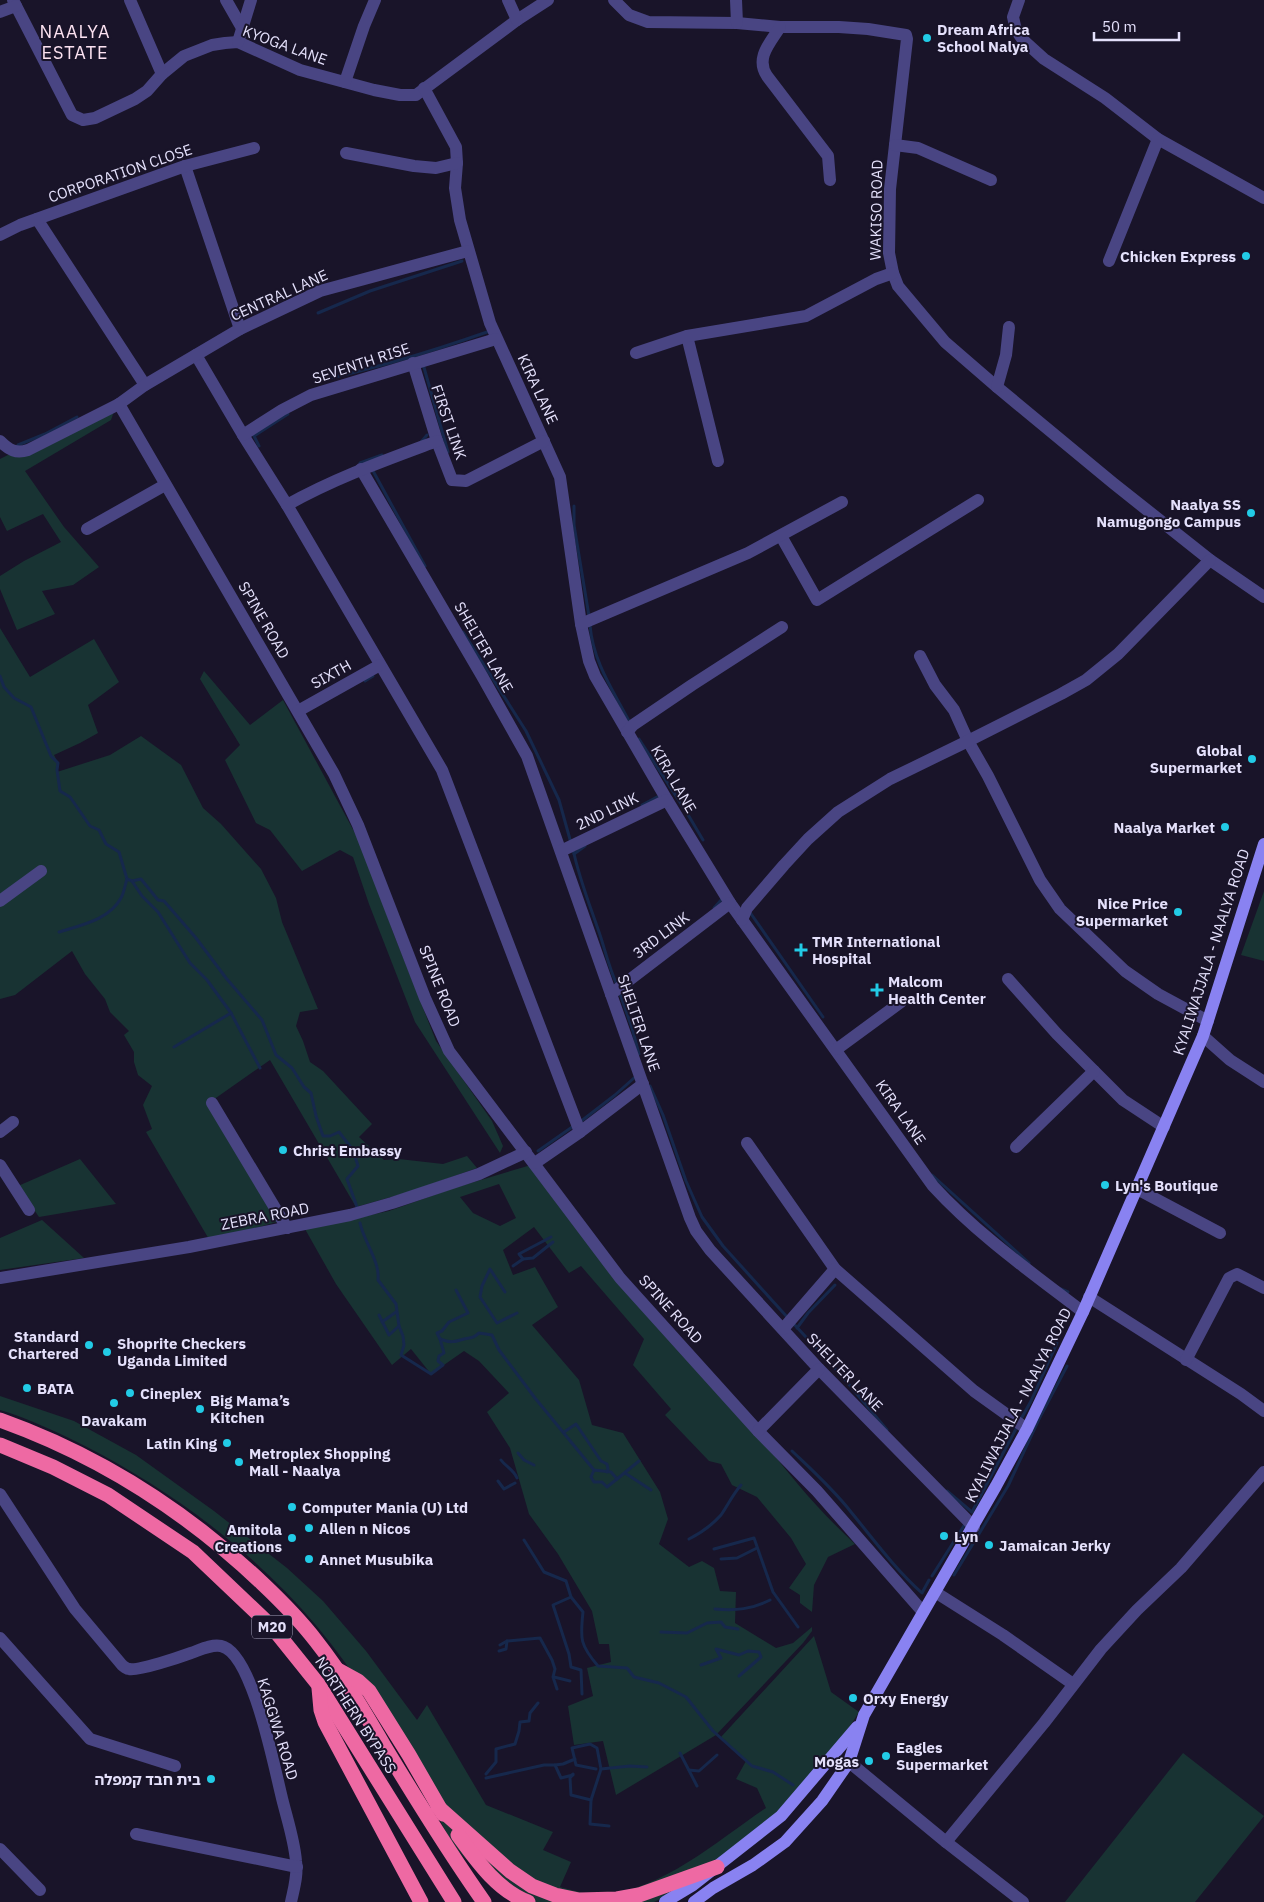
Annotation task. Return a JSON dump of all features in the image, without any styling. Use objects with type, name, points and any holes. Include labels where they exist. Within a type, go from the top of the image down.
[{"type":"highway","name":"NORTHERN BYPASS","points":[[0,1420],[39,1434],[71,1450],[164,1503],[199,1528],[284,1605],[316,1640],[448,1852],[484,1902]]},
{"type":"highway","name":"NORTHERN BYPASS","points":[[0,1445],[53,1467],[108,1495],[193,1552],[273,1628],[318,1684],[454,1902]]},
{"type":"highway","points":[[336,1670],[358,1681],[369,1691],[409,1755],[438,1807],[487,1873],[517,1898],[528,1902]]},
{"type":"highway","points":[[318,1684],[321,1710],[325,1722],[421,1902]]},
{"type":"highway","points":[[438,1807],[510,1871],[532,1886],[580,1900],[617,1899],[639,1895],[717,1867]]},
{"type":"main road","name":"KYALIWAJJALA - NAALYA ROAD","points":[[694,1902],[713,1888],[753,1865],[784,1842],[822,1801],[849,1762],[860,1723],[935,1592],[969,1522],[1083,1312],[1203,1036],[1264,844]]},
{"type":"main road","points":[[665,1902],[693,1885],[781,1816],[860,1723]]},
{"type":"street","points":[[130,0],[162,74]]},
{"type":"street","points":[[226,0],[242,28]]},
{"type":"street","points":[[238,42],[251,0]]},
{"type":"street","points":[[345,82],[375,0]]},
{"type":"street","points":[[508,0],[517,20]]},
{"type":"street","name":"KYOGA LANE","points":[[14,3],[72,115],[78,119],[88,120],[135,100],[147,91],[174,62],[194,50],[212,45],[238,42],[300,70],[400,95],[416,94],[517,20],[548,0]]},
{"type":"street","points":[[736,0],[737,24]]},
{"type":"street","points":[[1019,0],[1013,17],[1016,30],[1023,40],[1044,59],[1105,98],[1158,139],[1264,198]]},
{"type":"street","points":[[0,12],[14,3]]},
{"type":"street","name":"WAKISO ROAD","points":[[616,3],[629,15],[648,22],[780,27],[839,26],[906,35],[908,39],[890,189],[889,244],[892,273],[898,286],[945,342],[997,387],[1105,477],[1210,560],[1264,597]]},
{"type":"street","points":[[780,27],[764,53],[761,60],[762,66],[767,76],[828,156],[830,180]]},
{"type":"street","name":"KIRA LANE","points":[[424,88],[456,148],[455,188],[460,220],[496,339],[560,477],[586,622],[589,660],[595,676],[630,728],[666,800],[730,903],[933,1186],[952,1207],[985,1236],[1083,1312]]},
{"type":"street","points":[[1109,261],[1158,139]]},
{"type":"street","points":[[895,145],[918,148],[991,180]]},
{"type":"street","name":"CORPORATION CLOSE","points":[[0,235],[37,219],[185,166],[254,148]]},
{"type":"street","points":[[346,153],[414,166],[436,168],[457,163]]},
{"type":"street","points":[[185,166],[240,329]]},
{"type":"street","points":[[37,219],[145,385]]},
{"type":"street","name":"CENTRAL LANE","points":[[119,404],[145,385],[240,329],[320,291],[468,251]]},
{"type":"street","points":[[636,353],[687,336],[806,316],[892,273]]},
{"type":"street","points":[[997,387],[1006,355],[1009,326]]},
{"type":"street","points":[[687,336],[718,461]]},
{"type":"street","name":"SEVENTH RISE","points":[[243,435],[282,410],[311,395],[496,339]]},
{"type":"street","points":[[196,355],[287,505],[442,770],[578,1127]]},
{"type":"street","name":"FIRST LINK","points":[[413,363],[437,441],[452,480],[466,481],[544,441]]},
{"type":"street","points":[[0,441],[8,450],[22,452],[119,404]]},
{"type":"street","name":"SPINE ROAD","points":[[119,404],[334,774],[358,825],[425,998],[449,1050],[620,1278],[758,1431],[817,1491],[923,1612]]},
{"type":"street","points":[[287,505],[320,487],[361,469],[437,441]]},
{"type":"street","name":"SHELTER LANE","points":[[361,469],[527,756],[568,848],[611,994],[696,1231],[710,1250],[788,1324],[819,1369],[969,1522]]},
{"type":"street","points":[[87,529],[165,485]]},
{"type":"street","points":[[781,536],[817,600],[978,500]]},
{"type":"street","points":[[586,622],[748,553],[842,502]]},
{"type":"street","points":[[742,920],[747,908],[784,865],[832,816],[890,778],[1061,694],[1105,665],[1210,560]]},
{"type":"street","points":[[630,728],[782,627]]},
{"type":"street","points":[[920,656],[935,685],[954,710],[968,741],[1040,880],[1060,909],[1125,971],[1158,994],[1208,1021]]},
{"type":"street","name":"SIXTH","points":[[298,711],[380,665]]},
{"type":"street","name":"2ND LINK","points":[[568,848],[666,800]]},
{"type":"street","points":[[0,902],[41,871]]},
{"type":"street","name":"3RD LINK","points":[[611,994],[730,903]]},
{"type":"street","points":[[1008,979],[1057,1034],[1123,1100],[1164,1127]]},
{"type":"street","points":[[837,1050],[901,1002]]},
{"type":"street","points":[[1203,1036],[1230,1060],[1264,1082]]},
{"type":"street","points":[[1016,1147],[1094,1071]]},
{"type":"street","points":[[535,1163],[578,1127],[643,1084]]},
{"type":"street","points":[[212,1103],[287,1228]]},
{"type":"street","points":[[0,1132],[13,1122]]},
{"type":"street","points":[[747,1143],[835,1269],[974,1392],[1022,1425]]},
{"type":"street","name":"ZEBRA ROAD","points":[[0,1278],[350,1216],[479,1174],[526,1152]]},
{"type":"street","points":[[0,1165],[29,1210]]},
{"type":"street","points":[[1137,1189],[1220,1233]]},
{"type":"street","points":[[788,1324],[835,1269]]},
{"type":"street","points":[[1186,1360],[1229,1278],[1237,1274],[1264,1288]]},
{"type":"street","points":[[1089,1297],[1241,1394],[1264,1411]]},
{"type":"street","points":[[758,1431],[819,1369]]},
{"type":"street","points":[[946,1842],[1044,1723],[1100,1649],[1181,1568],[1264,1472]]},
{"type":"street","name":"KAGGWA ROAD","points":[[0,1494],[75,1610],[122,1665],[128,1669],[139,1669],[210,1647],[220,1646],[229,1649],[242,1668],[254,1693],[291,1831],[297,1867],[291,1902]]},
{"type":"street","points":[[935,1592],[1003,1635],[1072,1684]]},
{"type":"street","points":[[0,1638],[90,1739],[175,1766]]},
{"type":"street","points":[[849,1762],[946,1842],[1023,1902]]},
{"type":"street","points":[[136,1834],[297,1867]]},
{"type":"street","points":[[0,1849],[40,1890]]},
{"type":"green space","points":[[118,400],[111,420],[25,471],[64,527],[99,567],[73,585],[42,591],[55,614],[17,630],[0,589],[0,576],[61,542],[43,514],[7,531],[0,517],[0,459]]},
{"type":"green space","points":[[0,628],[30,677],[94,639],[119,682],[88,705],[98,733],[54,755],[58,763],[57,772],[110,755],[141,736],[181,765],[203,808],[221,824],[261,869],[276,898],[282,922],[318,1009],[300,1012],[296,1026],[310,1062],[323,1071],[372,1124],[359,1137],[384,1160],[399,1159],[443,1164],[467,1156],[477,1168],[412,1191],[356,1207],[270,1060],[213,1100],[280,1221],[210,1241],[146,1132],[152,1129],[143,1105],[152,1086],[138,1075],[134,1062],[134,1052],[124,1035],[129,1031],[110,1012],[105,999],[85,974],[72,951],[15,995],[0,999]]},
{"type":"green space","points":[[204,671],[250,725],[283,700],[363,848],[393,932],[436,1041],[492,1121],[503,1146],[500,1153],[415,1022],[369,904],[353,857],[340,850],[302,871],[270,830],[256,823],[225,760],[240,745],[200,679]]},
{"type":"green space","points":[[1264,891],[1264,961],[1241,955]]},
{"type":"green space","points":[[80,1159],[116,1204],[39,1217],[18,1186]]},
{"type":"green space","points":[[531,1165],[759,1435],[804,1492],[855,1544],[828,1557],[814,1585],[812,1612],[800,1603],[800,1595],[789,1588],[806,1564],[791,1538],[757,1497],[732,1485],[721,1464],[709,1461],[665,1415],[671,1409],[633,1365],[644,1339],[581,1266],[569,1273],[534,1227],[503,1250],[513,1275],[535,1267],[558,1307],[532,1325],[579,1380],[592,1425],[623,1433],[660,1492],[668,1519],[659,1544],[689,1567],[702,1561],[714,1568],[720,1591],[736,1592],[735,1623],[776,1648],[793,1643],[812,1627],[812,1631],[803,1643],[716,1735],[616,1795],[603,1741],[574,1745],[568,1706],[593,1696],[587,1668],[611,1662],[609,1644],[599,1644],[592,1611],[558,1554],[529,1514],[510,1448],[487,1412],[509,1393],[479,1361],[464,1351],[431,1374],[411,1349],[392,1365],[336,1284],[305,1229],[389,1211],[454,1188]],"holes":[[[499,1184],[516,1218],[500,1226],[473,1213],[460,1197]]]},
{"type":"green space","points":[[42,1220],[84,1258],[0,1270],[0,1238]]},
{"type":"green space","points":[[0,1396],[74,1421],[136,1455],[214,1511],[287,1568],[323,1601],[366,1651],[417,1720],[427,1705],[486,1805],[553,1832],[543,1850],[571,1862],[560,1887],[586,1894],[602,1895],[625,1891],[646,1884],[668,1874],[709,1849],[766,1808],[757,1788],[736,1779],[746,1761],[721,1737],[814,1636],[831,1692],[859,1712],[810,1789],[764,1837],[724,1867],[654,1902],[513,1902],[477,1871],[454,1844],[391,1734],[342,1658],[280,1586],[245,1553],[169,1495],[87,1447],[33,1422],[0,1410]]},
{"type":"green space","points":[[1183,1753],[1264,1816],[1195,1902],[1065,1902]]},
{"type":"waterway","points":[[318,313],[370,291],[462,261]]},
{"type":"waterway","points":[[316,381],[404,359],[490,331]]},
{"type":"waterway","points":[[423,364],[448,452]]},
{"type":"waterway","points":[[259,446],[254,436],[288,414]]},
{"type":"waterway","points":[[18,445],[45,434],[77,417]]},
{"type":"waterway","points":[[421,442],[427,435]]},
{"type":"waterway","points":[[360,463],[382,455]]},
{"type":"waterway","points":[[372,469],[425,566]]},
{"type":"waterway","points":[[574,506],[574,525],[589,616]]},
{"type":"waterway","points":[[590,625],[599,664],[630,723]]},
{"type":"waterway","points":[[463,632],[526,731],[559,800],[571,843]]},
{"type":"waterway","points":[[0,676],[4,687],[14,698],[31,707],[51,756],[58,763],[60,791],[70,797],[90,826],[99,830],[106,844],[119,852],[127,879],[132,881],[141,879],[158,900],[164,901],[262,1020],[276,1055],[292,1068],[304,1087],[311,1093],[323,1136],[330,1136],[339,1132],[353,1150],[358,1166],[347,1179],[357,1207]]},
{"type":"waterway","points":[[365,681],[373,676]]},
{"type":"waterway","points":[[639,739],[703,840]]},
{"type":"waterway","points":[[642,805],[657,797]]},
{"type":"waterway","points":[[574,854],[585,846]]},
{"type":"waterway","points":[[573,849],[582,882],[617,985]]},
{"type":"waterway","points":[[59,932],[94,921],[109,912],[121,898],[127,879]]},
{"type":"waterway","points":[[132,881],[142,896],[158,912],[190,963],[207,980],[231,1013],[260,1068]]},
{"type":"waterway","points":[[714,908],[722,899]]},
{"type":"waterway","points":[[749,911],[823,1017]]},
{"type":"waterway","points":[[619,991],[639,1054]]},
{"type":"waterway","points":[[174,1047],[231,1013]]},
{"type":"waterway","points":[[580,1122],[634,1078]]},
{"type":"waterway","points":[[650,1086],[663,1115],[686,1181],[702,1217],[723,1246],[788,1318]]},
{"type":"waterway","points":[[538,1151],[575,1125]]},
{"type":"waterway","points":[[932,1175],[1029,1263]]},
{"type":"waterway","points":[[360,1223],[377,1266],[378,1280],[396,1304],[404,1345],[401,1355],[431,1374],[443,1365],[438,1361],[439,1356],[444,1353],[440,1339],[452,1342],[472,1338],[479,1333],[492,1335],[499,1350],[535,1398],[594,1470],[591,1477],[594,1482],[602,1482],[607,1487],[617,1479],[611,1472],[594,1470]]},
{"type":"waterway","points":[[523,1259],[519,1254],[551,1237]]},
{"type":"waterway","points":[[513,1266],[523,1259],[533,1258],[553,1242]]},
{"type":"waterway","points":[[505,1292],[490,1269],[482,1286],[480,1297],[497,1323],[517,1313]]},
{"type":"waterway","points":[[797,1328],[808,1313],[835,1285]]},
{"type":"waterway","points":[[1061,1289],[1068,1292]]},
{"type":"waterway","points":[[440,1339],[437,1333],[442,1331],[449,1322],[468,1313],[456,1290]]},
{"type":"waterway","points":[[382,1322],[396,1312]]},
{"type":"waterway","points":[[379,1315],[389,1335],[399,1326]]},
{"type":"waterway","points":[[792,1322],[842,1376],[887,1430]]},
{"type":"waterway","points":[[1021,1419],[1057,1343]]},
{"type":"waterway","points":[[954,1575],[1008,1486],[1039,1419],[1067,1366]]},
{"type":"waterway","points":[[564,1432],[576,1424],[601,1461],[607,1464],[607,1472]]},
{"type":"waterway","points":[[972,1512],[1018,1425]]},
{"type":"waterway","points":[[792,1451],[838,1496],[894,1564],[922,1593],[929,1580]]},
{"type":"waterway","points":[[518,1453],[524,1460],[534,1465]]},
{"type":"waterway","points":[[501,1460],[514,1472],[517,1478]]},
{"type":"waterway","points":[[617,1479],[639,1461]]},
{"type":"waterway","points":[[625,1473],[651,1490]]},
{"type":"waterway","points":[[498,1481],[504,1489],[515,1483]]},
{"type":"waterway","points":[[689,1539],[718,1519],[741,1485]]},
{"type":"waterway","points":[[947,1491],[972,1512]]},
{"type":"waterway","points":[[932,1576],[965,1524]]},
{"type":"waterway","points":[[714,1549],[754,1538],[773,1592],[798,1627]]},
{"type":"waterway","points":[[524,1540],[544,1572],[566,1581],[571,1597],[583,1612],[582,1635],[585,1647],[598,1666],[627,1668],[634,1677],[659,1683],[686,1697],[713,1731],[752,1766],[773,1772],[793,1785]]},
{"type":"waterway","points":[[721,1559],[737,1558],[757,1548]]},
{"type":"waterway","points":[[571,1597],[553,1605],[569,1654],[571,1667],[581,1670],[582,1694]]},
{"type":"waterway","points":[[715,1609],[744,1609],[770,1600]]},
{"type":"waterway","points":[[661,1632],[687,1633],[707,1623],[721,1622],[725,1627],[738,1629]]},
{"type":"waterway","points":[[500,1645],[507,1641],[540,1638],[552,1660],[555,1669],[553,1677],[557,1689]]},
{"type":"waterway","points":[[499,1651],[506,1649],[507,1641]]},
{"type":"waterway","points":[[701,1665],[721,1658],[716,1649],[739,1655],[748,1651],[759,1652],[761,1657],[739,1676]]},
{"type":"waterway","points":[[554,1677],[570,1681]]},
{"type":"waterway","points":[[486,1774],[496,1762],[496,1749],[515,1744],[520,1722],[529,1721],[530,1713],[538,1703]]},
{"type":"waterway","points":[[596,1769],[576,1765],[572,1748],[590,1744],[597,1748],[601,1769],[591,1800],[590,1824],[609,1826]]},
{"type":"waterway","points":[[680,1753],[697,1786]]},
{"type":"waterway","points":[[689,1770],[699,1771],[717,1755]]},
{"type":"waterway","points":[[555,1765],[575,1759]]},
{"type":"waterway","points":[[486,1778],[544,1765],[555,1765],[561,1778],[573,1775]]},
{"type":"waterway","points":[[601,1769],[630,1766],[647,1767]]},
{"type":"waterway","points":[[573,1774],[570,1778],[571,1795],[591,1800]]},
{"type":"place","name":"Dream Africa School Nalya","points":[[927,38]]},
{"type":"place","name":"Chicken Express","points":[[1246,256]]},
{"type":"place","name":"Naalya SS Namugongo Campus","points":[[1251,513]]},
{"type":"place","name":"Global Supermarket","points":[[1252,759]]},
{"type":"place","name":"Naalya Market","points":[[1225,827]]},
{"type":"place","name":"Nice Price Supermarket","points":[[1178,912]]},
{"type":"place","name":"TMR International Hospital","points":[[801,950]]},
{"type":"place","name":"Malcom Health Center","points":[[877,990]]},
{"type":"place","name":"Christ Embassy","points":[[283,1150]]},
{"type":"place","name":"Lyn's Boutique","points":[[1105,1185]]},
{"type":"place","name":"Standard Chartered","points":[[89,1345]]},
{"type":"place","name":"Shoprite Checkers Uganda Limited","points":[[107,1352]]},
{"type":"place","name":"BATA","points":[[27,1388]]},
{"type":"place","name":"Cineplex","points":[[130,1393]]},
{"type":"place","name":"Davakam","points":[[114,1403]]},
{"type":"place","name":"Big Mama’s Kitchen","points":[[200,1409]]},
{"type":"place","name":"Latin King","points":[[227,1443]]},
{"type":"place","name":"Metroplex Shopping Mall - Naalya","points":[[239,1462]]},
{"type":"place","name":"Computer Mania (U) Ltd","points":[[292,1507]]},
{"type":"place","name":"Allen n Nicos","points":[[309,1528]]},
{"type":"place","name":"Lyn","points":[[944,1536]]},
{"type":"place","name":"Amitola Creations","points":[[292,1538]]},
{"type":"place","name":"Jamaican Jerky","points":[[989,1545]]},
{"type":"place","name":"Annet Musubika","points":[[309,1559]]},
{"type":"place","name":"Orxy Energy","points":[[853,1698]]},
{"type":"place","name":"Eagles Supermarket","points":[[886,1756]]},
{"type":"place","name":"Mogas","points":[[869,1761]]},
{"type":"place","name":"בית חבד קמפלה","points":[[211,1779]]},
{"type":"district","name":"NAALYA ESTATE","points":[[75,41]]}]
